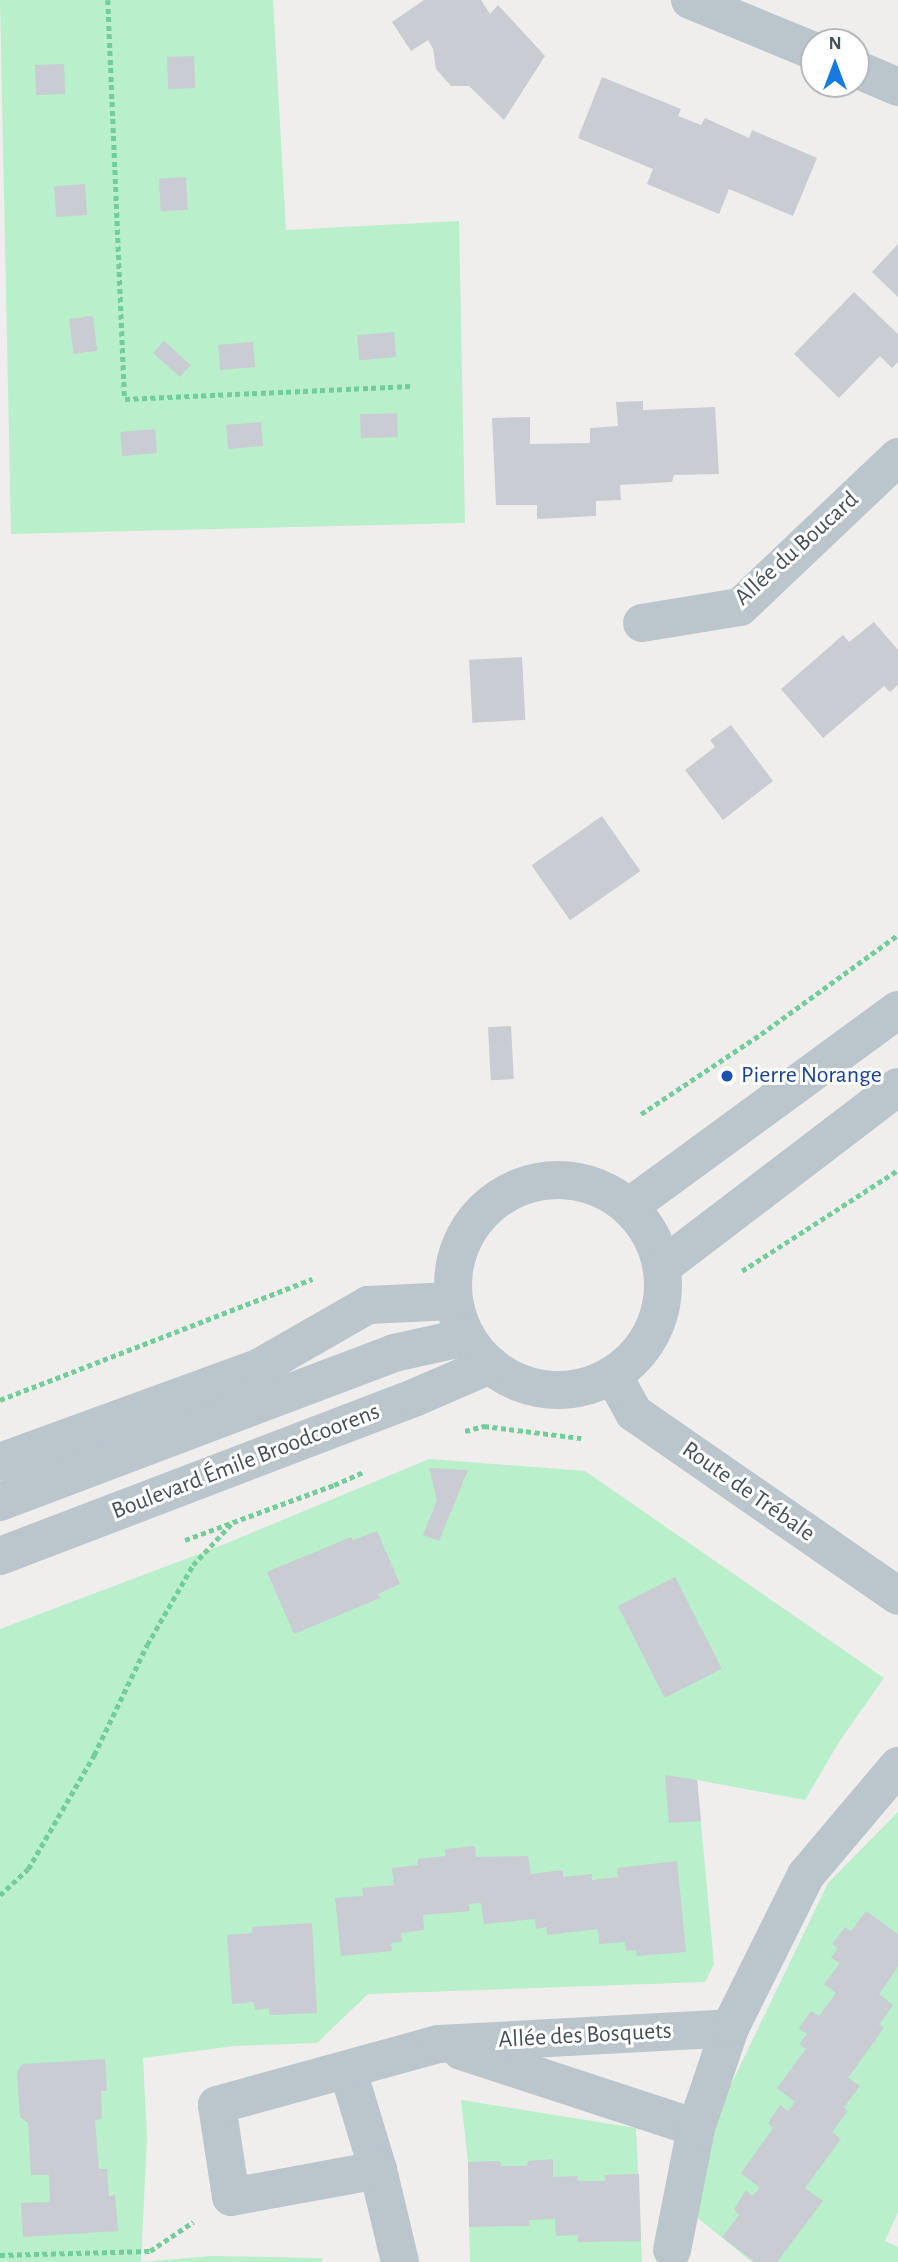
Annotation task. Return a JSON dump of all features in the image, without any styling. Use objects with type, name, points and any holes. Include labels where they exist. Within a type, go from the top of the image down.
[{"type":"street","points":[[709,3],[800,45]]},
{"type":"street","points":[[870,75],[898,87]]},
{"type":"street","name":"Allée du Boucard","points":[[642,623],[740,607],[898,457]]},
{"type":"street","points":[[630,1206],[898,1010]]},
{"type":"street","points":[[663,1266],[898,1087]]},
{"type":"street","points":[[544,1180],[595,1185],[630,1206],[647,1227],[663,1266],[664,1296],[652,1332],[631,1362],[596,1384],[560,1391],[519,1383],[478,1351],[453,1301],[456,1256],[471,1224],[504,1194],[544,1180]]},
{"type":"street","points":[[0,1462],[258,1368],[368,1305],[453,1301]]},
{"type":"street","points":[[0,1502],[394,1353],[478,1351]]},
{"type":"street","name":"Boulevard Émile Broodcoorens","points":[[0,1556],[416,1397],[478,1351]]},
{"type":"street","name":"Route de Trébale","points":[[613,1375],[634,1413],[898,1596]]},
{"type":"street","points":[[672,2250],[696,2128],[730,2028],[806,1875],[898,1766]]},
{"type":"street","name":"Allée des Bosquets","points":[[231,2197],[217,2105],[348,2071],[439,2043],[730,2028]]},
{"type":"street","name":"Allée des Bosquets","points":[[439,2043],[696,2128]]},
{"type":"street","points":[[348,2071],[378,2170],[400,2262]]},
{"type":"street","points":[[231,2197],[378,2170]]},
{"type":"path","points":[[108,0],[125,399],[412,386]]},
{"type":"path","points":[[641,1114],[761,1034],[898,936]]},
{"type":"path","points":[[741,1270],[898,1170]]},
{"type":"path","points":[[0,1400],[313,1279]]},
{"type":"path","points":[[458,1432],[484,1426],[581,1438]]},
{"type":"path","points":[[183,1541],[334,1485],[371,1468]]},
{"type":"path","points":[[0,1895],[28,1869],[94,1755],[147,1645],[193,1565],[233,1522]]},
{"type":"path","points":[[0,2255],[150,2251],[231,2197]]},
{"type":"green space","points":[[0,0],[273,0],[286,230],[459,221],[465,523],[11,534]]},
{"type":"green space","points":[[429,1459],[585,1471],[884,1678],[839,1742],[805,1800],[697,1780],[714,1964],[705,1982],[368,1994],[317,2043],[234,2046],[143,2058],[147,2137],[141,2262],[0,2262],[0,1629],[220,1546]]},
{"type":"green space","points":[[898,1812],[898,2212],[885,2241],[898,2247],[898,2262],[752,2262],[688,2210],[714,2120],[828,1883]]},
{"type":"green space","points":[[461,2100],[636,2128],[642,2262],[470,2262],[468,2162]]},
{"type":"green space","points":[[211,2256],[322,2258],[322,2262],[141,2262]]},
{"type":"building","points":[[424,0],[481,0],[490,14],[498,5],[545,56],[504,120],[469,86],[451,86],[436,69],[433,49],[428,40],[411,51],[392,22]]},
{"type":"building","points":[[194,56],[195,88],[168,89],[167,57]]},
{"type":"building","points":[[64,64],[65,94],[36,95],[35,65]]},
{"type":"building","points":[[602,77],[681,109],[678,116],[701,125],[705,118],[749,138],[752,130],[817,158],[793,216],[729,189],[719,214],[647,184],[653,169],[578,138]]},
{"type":"building","points":[[186,177],[188,210],[161,211],[159,178]]},
{"type":"building","points":[[85,184],[87,215],[56,217],[54,186]]},
{"type":"building","points":[[898,244],[898,297],[872,272]]},
{"type":"building","points":[[854,292],[898,334],[898,362],[892,368],[880,356],[839,398],[794,354]]},
{"type":"building","points":[[93,316],[97,351],[73,354],[69,319]]},
{"type":"building","points":[[394,332],[396,357],[359,360],[357,335]]},
{"type":"building","points":[[164,341],[191,365],[180,377],[153,353]]},
{"type":"building","points":[[253,342],[255,367],[220,370],[218,345]]},
{"type":"building","points":[[643,401],[643,410],[715,407],[719,474],[674,475],[672,482],[620,485],[621,500],[596,501],[596,516],[537,519],[537,505],[496,505],[492,418],[530,417],[530,444],[590,443],[590,428],[618,426],[616,402]]},
{"type":"building","points":[[397,413],[398,437],[361,438],[360,414]]},
{"type":"building","points":[[261,422],[263,446],[228,449],[226,425]]},
{"type":"building","points":[[155,429],[157,453],[122,456],[120,432]]},
{"type":"building","points":[[874,622],[898,650],[898,685],[890,692],[884,686],[823,738],[781,689],[843,635],[849,642]]},
{"type":"building","points":[[522,657],[525,720],[472,723],[469,660]]},
{"type":"building","points":[[731,725],[773,781],[723,820],[685,770],[715,747],[710,740]]},
{"type":"building","points":[[602,816],[640,871],[570,920],[532,865]]},
{"type":"building","points":[[511,1026],[514,1079],[491,1080],[488,1027]]},
{"type":"building","points":[[429,1468],[468,1470],[439,1541],[423,1535],[437,1500]]},
{"type":"building","points":[[377,1531],[400,1584],[378,1594],[380,1598],[294,1634],[267,1572],[351,1537],[353,1540]]},
{"type":"building","points":[[675,1577],[722,1669],[665,1698],[618,1606]]},
{"type":"building","points":[[665,1775],[697,1780],[701,1821],[669,1823]]},
{"type":"building","points":[[475,1846],[476,1857],[528,1856],[531,1874],[563,1870],[563,1877],[592,1874],[592,1880],[618,1877],[617,1868],[677,1861],[686,1952],[637,1956],[636,1950],[626,1951],[625,1942],[599,1944],[598,1929],[547,1935],[546,1927],[536,1929],[535,1919],[484,1924],[481,1903],[469,1904],[470,1911],[423,1915],[424,1930],[401,1933],[402,1942],[391,1943],[392,1951],[341,1956],[335,1898],[363,1896],[362,1888],[394,1885],[392,1868],[418,1865],[418,1859],[446,1856],[445,1849]]},
{"type":"building","points":[[866,1911],[898,1934],[898,1967],[879,1994],[893,2005],[879,2025],[884,2028],[848,2078],[860,2086],[844,2107],[848,2111],[832,2132],[841,2139],[805,2188],[823,2201],[777,2262],[755,2262],[722,2237],[739,2215],[734,2209],[746,2190],[752,2196],[760,2188],[741,2173],[773,2128],[768,2123],[780,2105],[788,2111],[795,2102],[777,2088],[806,2049],[799,2044],[807,2034],[799,2028],[811,2011],[819,2016],[836,1993],[824,1984],[840,1963],[831,1958],[838,1948],[832,1944],[845,1927],[851,1931]]},
{"type":"building","points":[[312,1923],[317,2013],[270,2015],[269,2008],[255,2010],[254,2002],[232,2004],[227,1935],[252,1933],[252,1927]]},
{"type":"building","points":[[105,2059],[107,2091],[101,2091],[102,2119],[95,2120],[99,2169],[107,2169],[109,2196],[115,2195],[118,2231],[23,2237],[21,2203],[50,2202],[49,2175],[31,2175],[28,2123],[20,2117],[17,2071],[23,2064]]},
{"type":"building","points":[[553,2159],[553,2177],[578,2176],[577,2181],[606,2181],[604,2175],[639,2174],[641,2241],[578,2242],[578,2235],[556,2236],[555,2219],[529,2220],[530,2226],[469,2227],[468,2162],[500,2161],[501,2166],[527,2166],[528,2161]]},
{"type":"place","name":"Pierre Norange","points":[[727,1076]]}]
